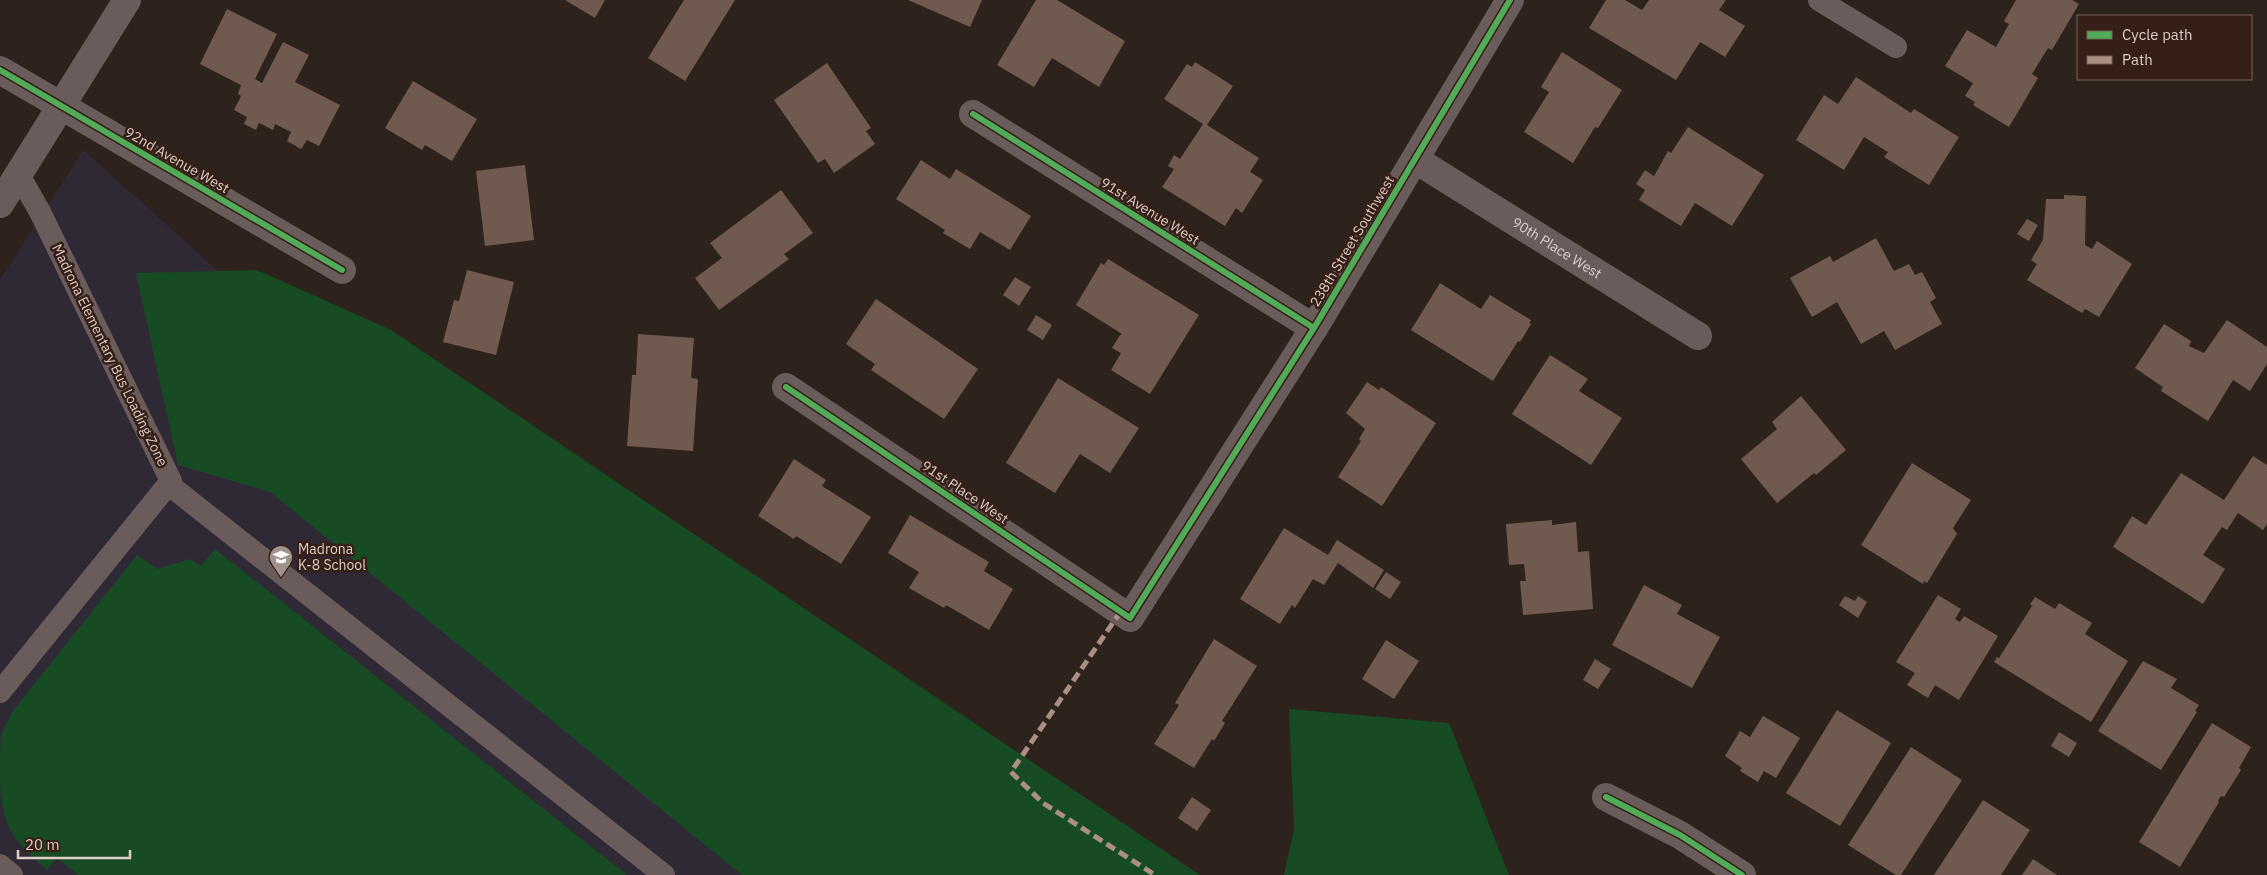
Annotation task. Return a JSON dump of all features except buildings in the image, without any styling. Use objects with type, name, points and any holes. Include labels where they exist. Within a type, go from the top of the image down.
[{"type":"street","points":[[0,204],[127,0]]},
{"type":"street","name":"238th Street Southwest","points":[[1130,618],[1314,328],[1510,0]]},
{"type":"street","name":"92nd Avenue West","points":[[0,70],[342,270]]},
{"type":"street","name":"91st Avenue West","points":[[973,114],[1314,328]]},
{"type":"street","name":"90th Place West","points":[[1416,160],[1698,336]]},
{"type":"street","name":"91st Place West","points":[[786,387],[1130,618]]},
{"type":"street","points":[[1606,797],[1680,835],[1742,875]]},
{"type":"lane","points":[[1819,0],[1896,47]]},
{"type":"lane","name":"Madrona Elementary Bus Loading Zone","points":[[0,692],[171,481],[40,212],[18,175]]},
{"type":"lane","points":[[168,484],[664,875]]},
{"type":"lane","points":[[0,865],[12,875]]},
{"type":"shaded area","name":"Madrona K-8 School","points":[[83,150],[894,875],[0,875],[0,280]]},
{"type":"green space","points":[[257,270],[391,330],[1200,875],[742,875],[270,492],[178,465],[136,273]]},
{"type":"green space","points":[[215,549],[627,875],[78,875],[57,858],[47,870],[16,839],[5,818],[2,805],[0,775],[1,736],[12,712],[137,555],[157,569],[190,559],[201,566]]},
{"type":"green space","points":[[1289,709],[1449,723],[1509,875],[1284,875],[1294,829]]},
{"type":"marked path","points":[[1121,611],[1011,772],[1043,803],[1155,875]]},
{"type":"cycle path","points":[[786,387],[1130,618],[1314,328],[1510,0]]},
{"type":"cycle path","points":[[0,70],[342,270]]},
{"type":"cycle path","points":[[973,114],[1314,328]]},
{"type":"cycle path","points":[[1606,797],[1680,835],[1742,875]]},
{"type":"place","name":"Madrona K-8 School","points":[[281,578]]}]
